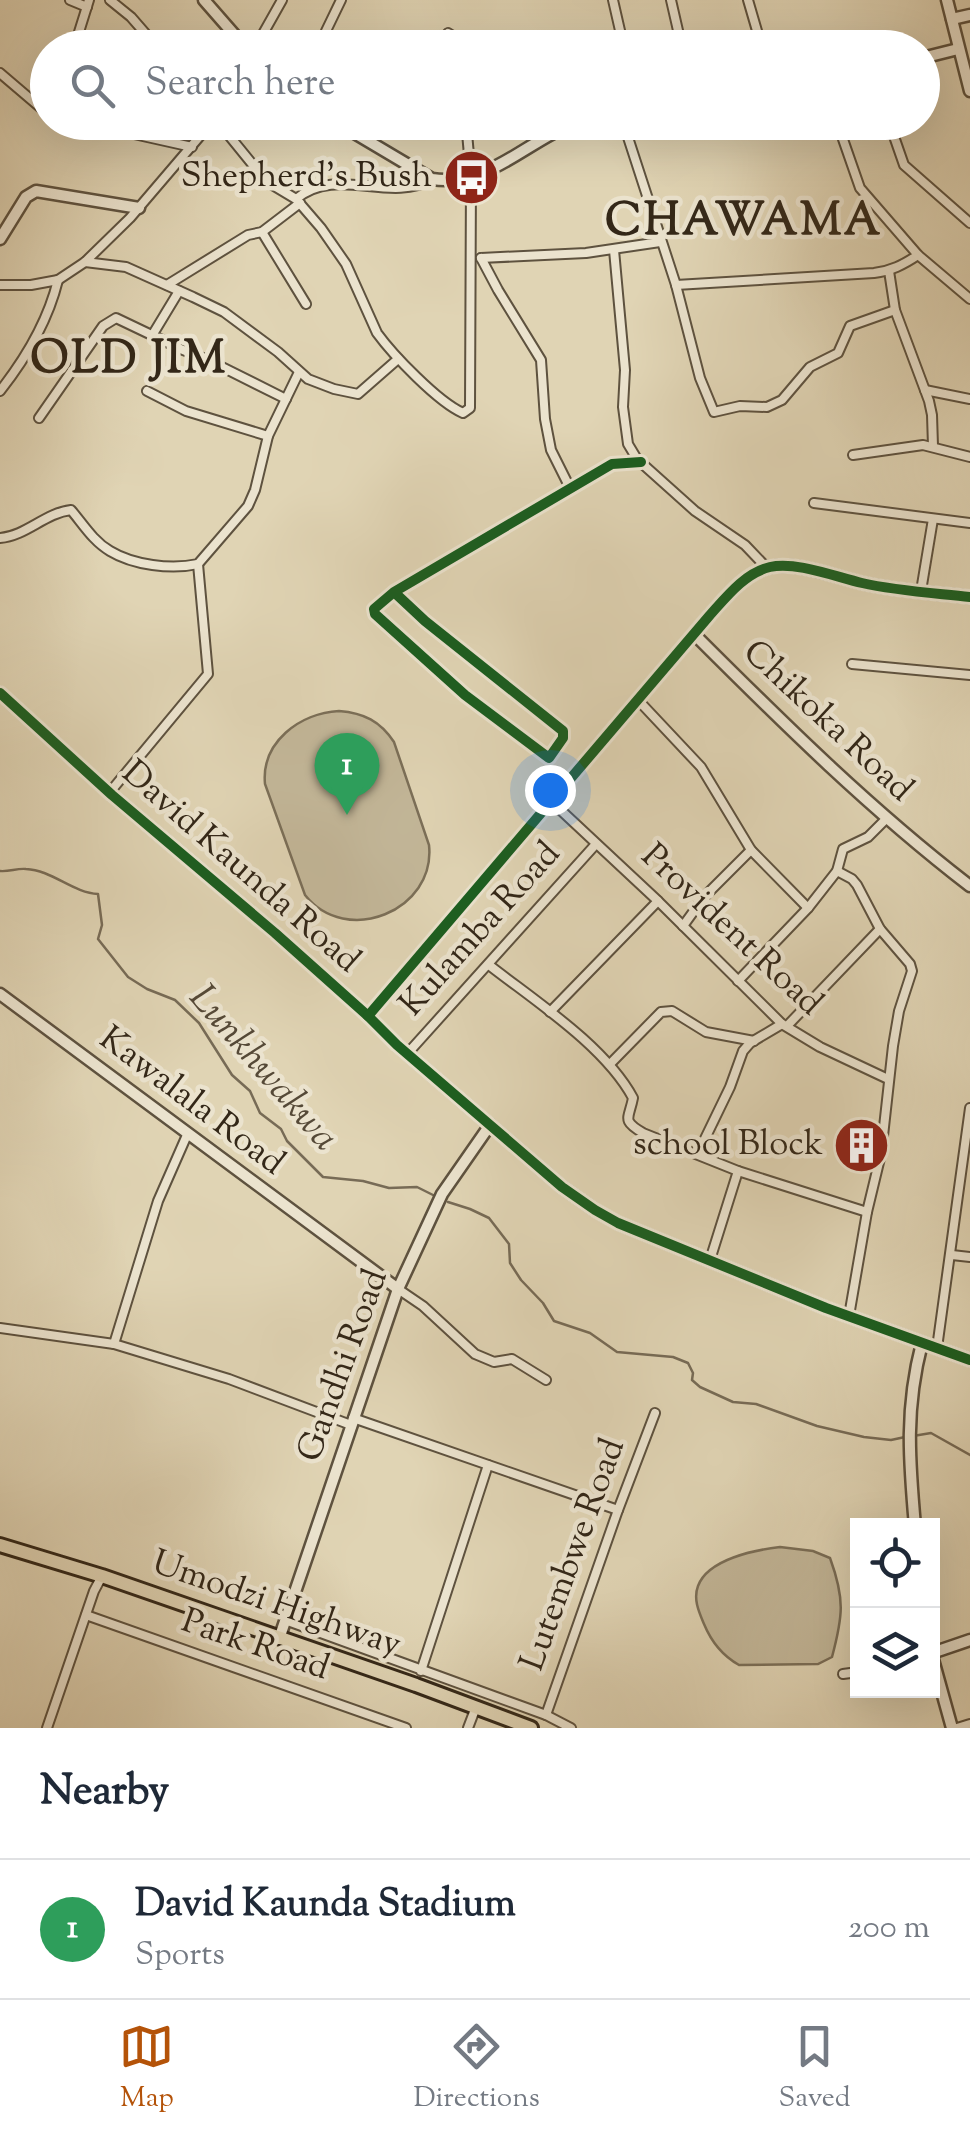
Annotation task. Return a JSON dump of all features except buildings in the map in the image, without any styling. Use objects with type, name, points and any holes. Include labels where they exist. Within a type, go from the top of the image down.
[{"type":"highway","name":"Umodzi Highway","points":[[0,1545],[102,1576],[279,1639],[418,1678],[476,1707],[531,1728]]},
{"type":"street","points":[[70,0],[88,4],[80,30]]},
{"type":"street","points":[[110,0],[142,30]]},
{"type":"street","points":[[204,0],[230,30]]},
{"type":"street","points":[[265,30],[282,0]]},
{"type":"street","points":[[326,30],[341,0]]},
{"type":"street","points":[[613,0],[620,30]]},
{"type":"street","points":[[670,0],[678,30]]},
{"type":"street","points":[[748,0],[757,30]]},
{"type":"street","points":[[947,0],[970,91]]},
{"type":"street","points":[[952,19],[970,15]]},
{"type":"street","points":[[940,54],[958,49]]},
{"type":"street","points":[[0,74],[30,99]]},
{"type":"street","points":[[161,140],[192,147]]},
{"type":"street","points":[[0,285],[58,280],[85,262],[198,140]]},
{"type":"street","points":[[231,140],[266,180],[298,201],[322,228],[346,264],[377,333],[398,359],[462,413],[469,411],[476,258],[468,140]]},
{"type":"street","points":[[366,140],[432,179]]},
{"type":"street","points":[[167,285],[248,235],[262,232],[310,189],[331,183],[413,186],[432,179],[471,177],[494,169],[541,140]]},
{"type":"street","points":[[629,140],[676,285],[700,378],[714,412],[740,406],[767,407],[782,400],[810,368],[838,353],[850,326],[895,310]]},
{"type":"street","points":[[843,140],[860,188],[918,255],[970,299]]},
{"type":"street","points":[[895,140],[904,165],[970,223]]},
{"type":"street","points":[[0,239],[26,197],[36,191],[139,208]]},
{"type":"street","points":[[262,232],[306,304]]},
{"type":"street","points":[[476,258],[614,250],[660,242]]},
{"type":"street","points":[[614,250],[628,444],[641,462],[695,511],[745,544],[767,568]]},
{"type":"street","points":[[676,285],[889,271],[918,255]]},
{"type":"street","points":[[476,258],[541,360],[550,450],[570,488]]},
{"type":"street","points":[[85,262],[126,266],[224,312],[308,379],[352,395],[398,359]]},
{"type":"street","points":[[889,271],[895,310],[932,415],[934,446]]},
{"type":"street","points":[[0,391],[16,372],[47,316],[58,280]]},
{"type":"street","points":[[153,334],[179,291]]},
{"type":"street","points":[[39,418],[110,320],[121,319],[286,400]]},
{"type":"street","points":[[0,538],[20,534],[51,516],[71,510],[83,527],[111,552],[157,565],[200,561],[248,506],[268,436],[298,372]]},
{"type":"street","points":[[925,390],[970,399]]},
{"type":"street","points":[[147,392],[186,411],[268,436]]},
{"type":"street","points":[[853,455],[912,445],[934,446],[970,458]]},
{"type":"street","points":[[394,592],[562,731],[563,738],[549,758],[465,695],[376,614],[376,606],[394,592],[612,464],[641,462]]},
{"type":"street","points":[[814,503],[970,523]]},
{"type":"street","points":[[921,591],[934,518]]},
{"type":"street","points":[[110,792],[208,674],[200,561]]},
{"type":"street","points":[[368,1016],[734,588],[767,568],[780,566],[970,597]]},
{"type":"street","name":"Chikoka Road","points":[[694,634],[887,818],[970,886]]},
{"type":"street","points":[[852,664],[970,674]]},
{"type":"street","name":"David Kaunda Road","points":[[0,692],[276,933],[407,1054],[595,1210],[710,1260],[970,1360]]},
{"type":"street","points":[[638,700],[701,767],[751,850],[808,908]]},
{"type":"street","name":"Provident Road","points":[[552,802],[785,1025],[820,1048],[888,1079]]},
{"type":"street","points":[[738,981],[808,908],[836,871],[843,849],[868,837],[887,818]]},
{"type":"street","name":"Kulamba Road","points":[[407,1054],[596,844]]},
{"type":"street","points":[[683,926],[704,897],[751,850]]},
{"type":"street","points":[[836,871],[857,885],[880,929],[912,967],[899,1011],[880,1154],[850,1316]]},
{"type":"street","points":[[550,1012],[658,900]]},
{"type":"street","points":[[698,1153],[744,1051],[754,1040],[785,1025],[880,929]]},
{"type":"street","points":[[489,964],[610,1064],[633,1098],[628,1118],[631,1126],[738,1171],[868,1212]]},
{"type":"street","name":"Kawalala Road","points":[[0,994],[398,1289]]},
{"type":"street","points":[[610,1064],[667,1010],[706,1032],[754,1040]]},
{"type":"street","points":[[937,1348],[970,1108]]},
{"type":"street","name":"Gandhi Road","points":[[279,1639],[398,1289],[442,1194],[490,1125]]},
{"type":"street","points":[[114,1344],[158,1201],[187,1134]]},
{"type":"street","points":[[710,1260],[738,1171]]},
{"type":"street","points":[[958,1181],[970,1183]]},
{"type":"street","points":[[952,1255],[970,1257]]},
{"type":"street","points":[[398,1289],[423,1306],[475,1354],[494,1362],[512,1359],[546,1380]]},
{"type":"street","points":[[0,1328],[114,1344],[618,1510]]},
{"type":"street","points":[[915,1518],[910,1392],[922,1343]]},
{"type":"street","name":"Lutembwe Road","points":[[546,1715],[655,1413]]},
{"type":"street","points":[[418,1678],[488,1465]]},
{"type":"street","points":[[46,1728],[102,1576]]},
{"type":"street","name":"Park Road","points":[[86,1615],[406,1728]]},
{"type":"street","points":[[285,1620],[418,1678],[546,1715],[570,1728]]},
{"type":"street","points":[[940,1652],[970,1640]]},
{"type":"street","points":[[843,1674],[850,1673]]},
{"type":"street","points":[[940,1682],[954,1728],[970,1724]]},
{"type":"street","points":[[468,1728],[476,1707]]},
{"type":"shaded area","points":[[339,711],[371,719],[394,742],[429,845],[427,868],[418,888],[404,904],[364,919],[343,918],[322,910],[305,895],[265,784],[269,755],[286,732],[310,717]]},
{"type":"shaded area","points":[[780,1547],[813,1551],[830,1558],[841,1608],[832,1657],[818,1664],[739,1665],[723,1653],[707,1630],[697,1605],[698,1586],[703,1577],[722,1563]]},
{"type":"waterway","name":"Lunkhwakwa","points":[[0,871],[36,870],[98,894],[102,925],[98,939],[128,977],[175,1000],[199,1023],[232,1075],[250,1091],[260,1113],[281,1129],[287,1141],[323,1177],[389,1188],[417,1187],[435,1196]]},
{"type":"waterway","name":"Lunkhwakwa","points":[[448,1202],[489,1218],[509,1244],[510,1263],[554,1321],[590,1333],[617,1352],[673,1357],[688,1363],[692,1380],[700,1387],[733,1402],[756,1404],[817,1426],[864,1437],[905,1437]]},
{"type":"waterway","name":"Lunkhwakwa","points":[[913,1436],[931,1433],[970,1455]]},
{"type":"cycle path","points":[[394,592],[563,731],[563,738],[549,758],[465,695],[374,609],[394,592],[612,464],[641,462]]},
{"type":"cycle path","points":[[368,1016],[710,615],[745,580],[770,567],[792,566],[875,586],[970,597]]},
{"type":"cycle path","points":[[0,693],[397,1045],[562,1187],[595,1210],[826,1308],[970,1360]]},
{"type":"place","name":"Shepherd's Bush","points":[[471,177]]},
{"type":"place","name":"David Kaunda Stadium","points":[[347,815]]},
{"type":"place","name":"school Block","points":[[862,1145]]},
{"type":"district","name":"CHAWAMA","points":[[744,223]]},
{"type":"district","name":"OLD JIM","points":[[129,361]]}]
